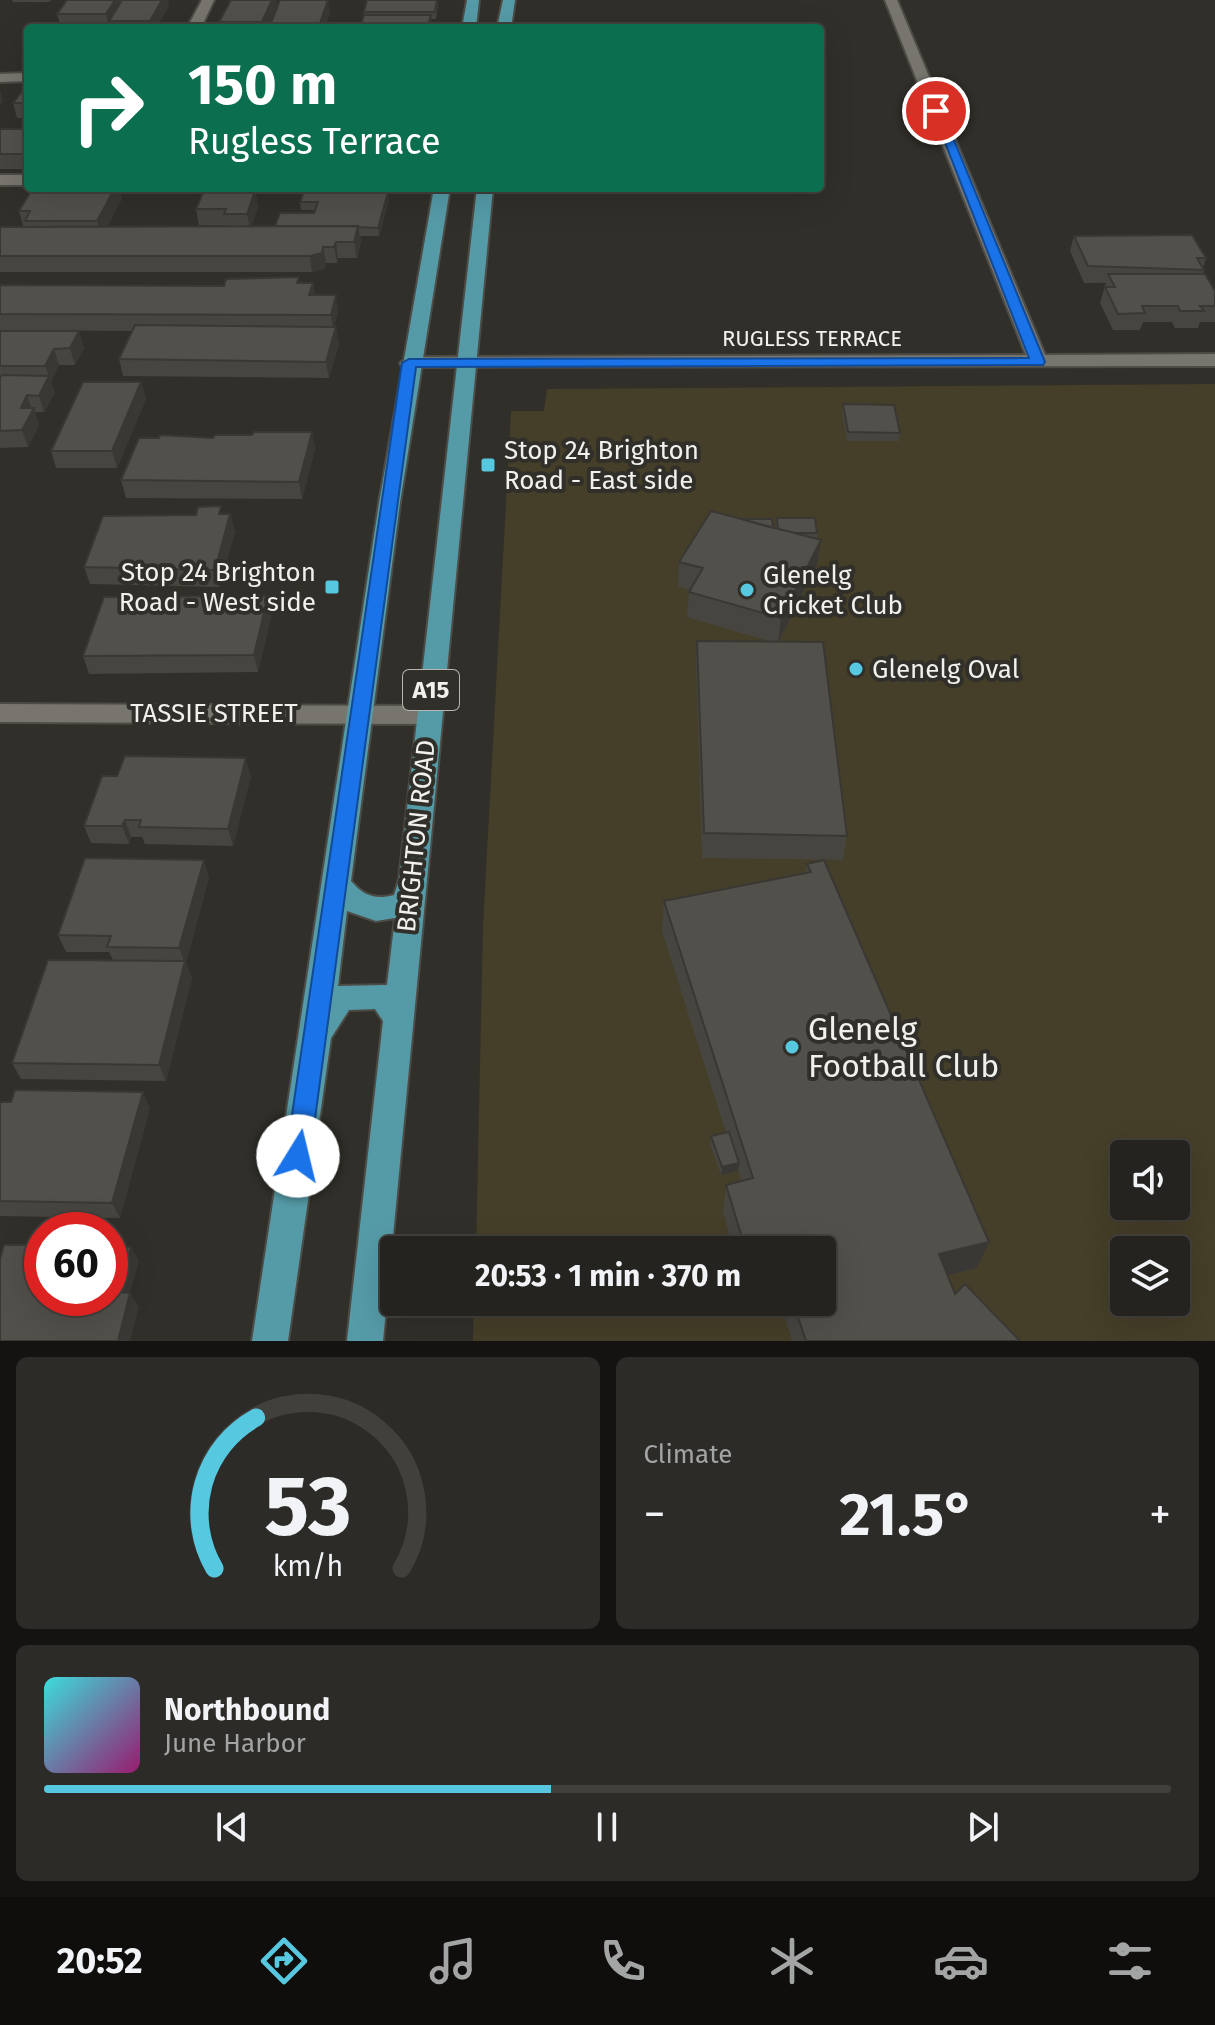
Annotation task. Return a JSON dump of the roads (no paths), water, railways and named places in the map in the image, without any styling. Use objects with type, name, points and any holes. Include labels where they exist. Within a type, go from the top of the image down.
[{"type":"main road","points":[[470,24],[473,0]]},
{"type":"main road","points":[[505,24],[509,0]]},
{"type":"main road","name":"A15","points":[[270,1341],[317,1033],[358,714],[409,363],[441,192]]},
{"type":"main road","name":"BRIGHTON ROAD","points":[[365,1341],[464,362],[485,192]]},
{"type":"main road","points":[[337,884],[350,902],[369,911],[387,910],[406,902],[412,880]]},
{"type":"main road","points":[[317,1033],[341,998],[383,996],[398,1017]]},
{"type":"street","points":[[196,24],[208,0]]},
{"type":"street","points":[[891,0],[1038,362]]},
{"type":"street","points":[[0,78],[24,77]]},
{"type":"street","points":[[0,180],[24,180]]},
{"type":"street","name":"RUGLESS TERRACE","points":[[409,363],[1215,360]]},
{"type":"street","name":"TASSIE STREET","points":[[0,713],[428,715]]},
{"type":"place","name":"Stop 24 Brighton Road - East side","points":[[488,465]]},
{"type":"place","name":"Stop 24 Brighton Road - West side","points":[[332,587]]},
{"type":"place","name":"Glenelg Cricket Club","points":[[747,590]]},
{"type":"place","name":"Glenelg Oval","points":[[856,669]]},
{"type":"place","name":"Glenelg Football Club","points":[[792,1047]]}]
